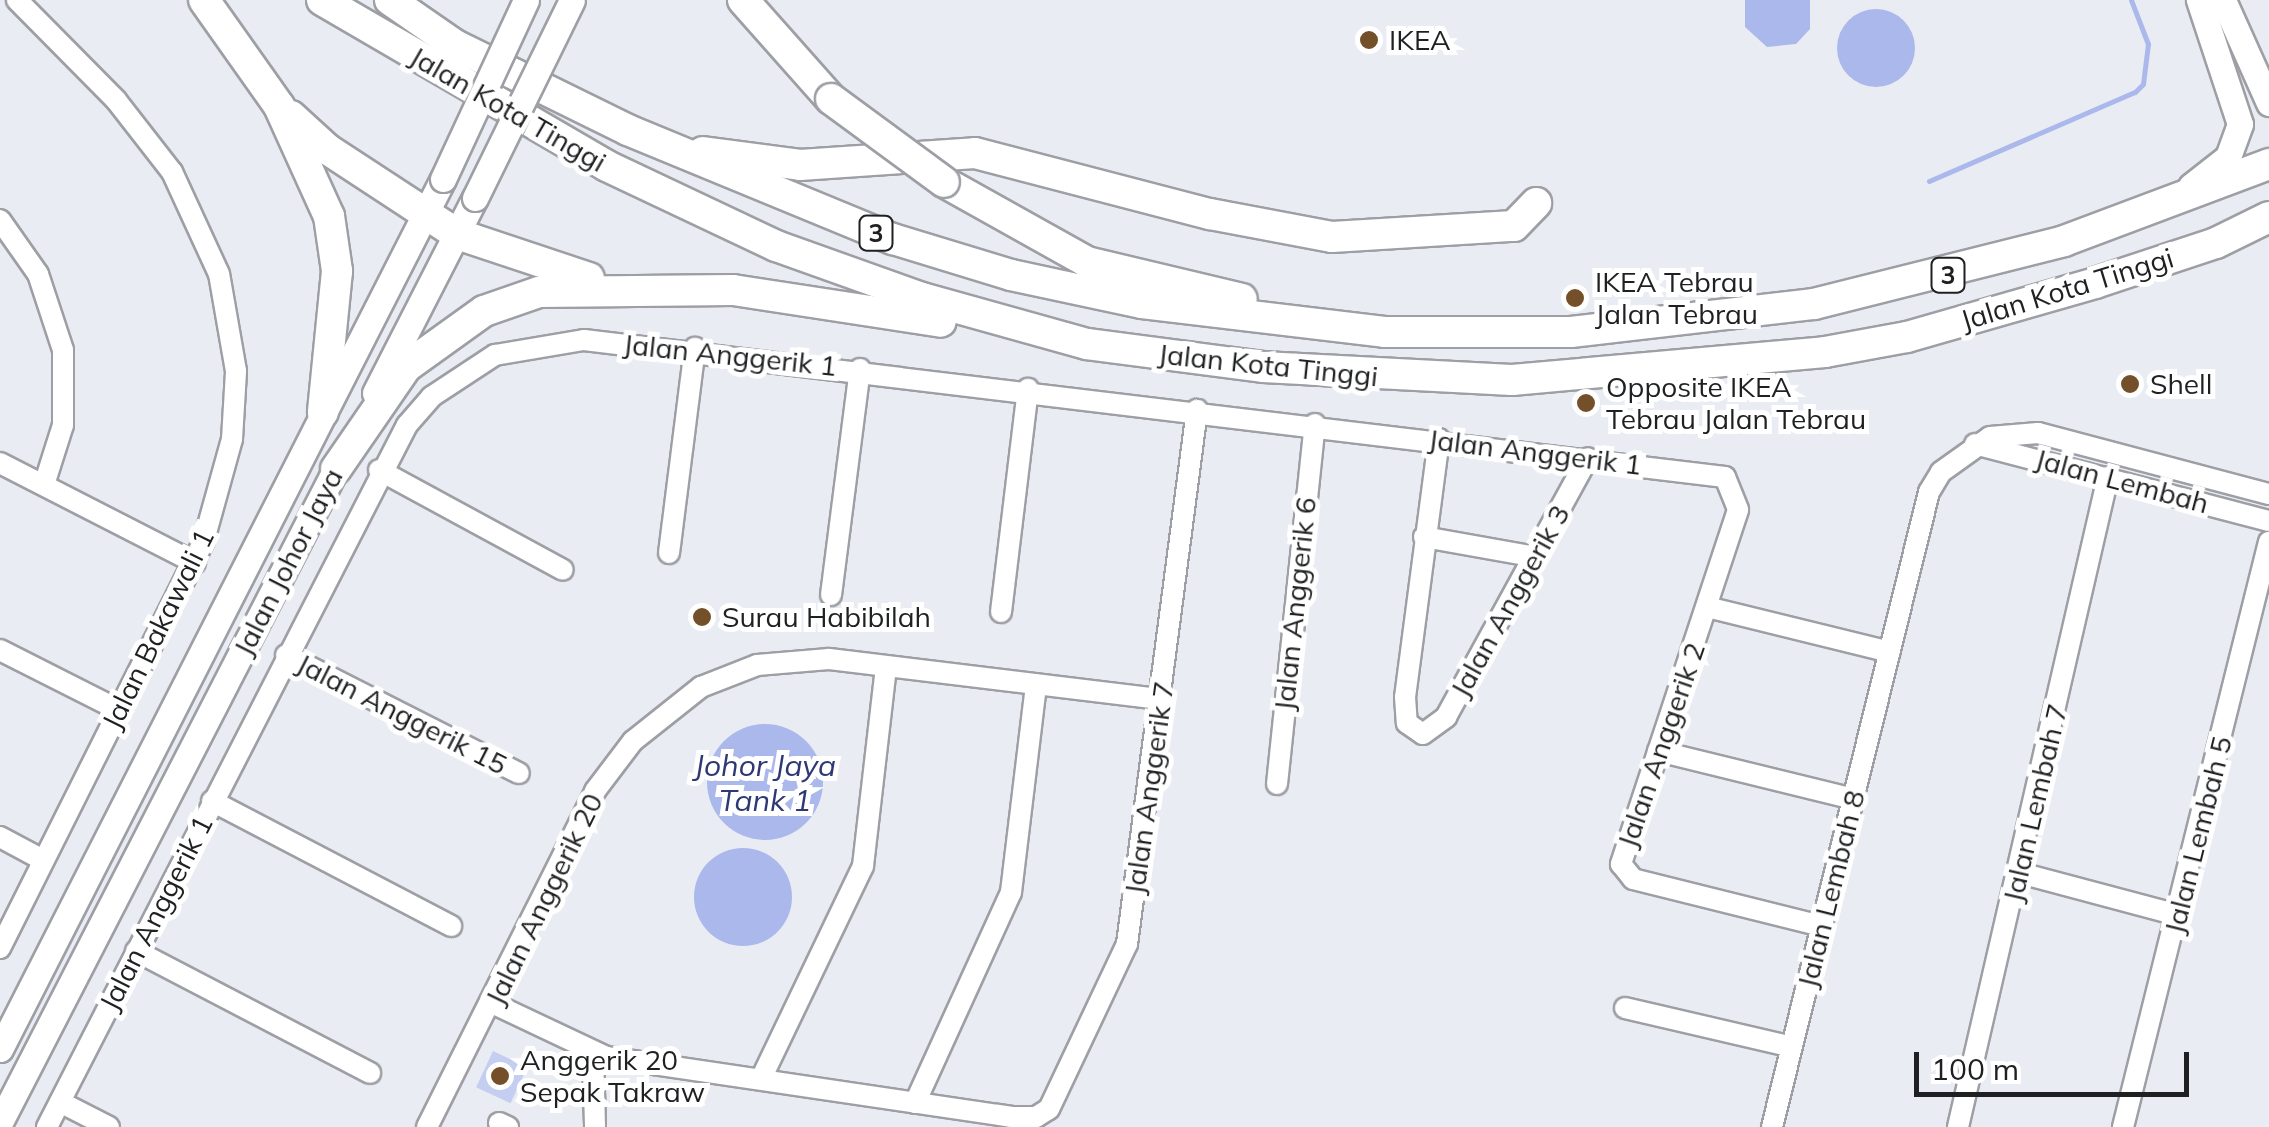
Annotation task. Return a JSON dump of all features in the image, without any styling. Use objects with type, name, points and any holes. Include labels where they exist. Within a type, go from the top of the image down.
[{"type":"highway","points":[[204,0],[280,106],[317,182],[334,247],[323,412]]},
{"type":"highway","name":"Jalan Kota Tinggi","points":[[322,0],[607,166],[776,246],[922,298],[1087,344],[1372,377],[1512,380],[1739,355],[1824,352],[1908,337],[2095,283],[2216,243],[2269,217]]},
{"type":"highway","name":"Jalan Kota Tinggi","points":[[390,0],[455,45],[810,210],[1011,274],[1142,303],[1326,327],[1486,335],[1736,315],[1895,288],[2154,211],[2269,164]]},
{"type":"highway","points":[[743,0],[831,99],[998,217],[1087,262],[1271,305],[1326,327]]},
{"type":"highway","points":[[280,106],[328,149],[456,234],[558,272],[636,286],[882,309],[998,334],[1087,344]]},
{"type":"highway","points":[[671,148],[800,165],[975,153],[1210,214],[1332,237],[1514,226],[1536,202]]},
{"type":"highway","points":[[336,468],[406,367],[484,311],[564,287],[636,286]]},
{"type":"main road","name":"Jalan Johor Jaya","points":[[0,1048],[443,178],[526,0]]},
{"type":"main road","name":"Jalan Johor Jaya","points":[[0,1122],[475,198],[572,0]]},
{"type":"main road","points":[[2154,211],[2218,167],[2238,136],[2236,98],[2199,0]]},
{"type":"main road","points":[[2223,0],[2269,103]]},
{"type":"street","name":"Jalan Bakawali 1","points":[[0,948],[194,563],[224,480],[235,407],[234,340],[218,274],[191,204],[146,137],[17,0]]},
{"type":"street","points":[[0,220],[38,274],[63,350],[63,424],[44,485]]},
{"type":"street","name":"Jalan Anggerik 1","points":[[47,1127],[379,470],[431,397],[494,355],[584,340],[694,348],[1716,474],[1730,482],[1738,510],[1707,607]]},
{"type":"street","points":[[669,553],[694,348]]},
{"type":"street","points":[[831,596],[860,369]]},
{"type":"street","points":[[1001,612],[1028,389]]},
{"type":"street","name":"Jalan Anggerik 7","points":[[915,1103],[1011,1118],[1036,1117],[1049,1109],[1127,944],[1197,410]]},
{"type":"street","name":"Jalan Anggerik 6","points":[[1277,784],[1315,424]]},
{"type":"street","name":"Jalan Lembah","points":[[1974,444],[2038,434],[2269,494]]},
{"type":"street","points":[[1438,440],[1424,537],[1536,557]]},
{"type":"street","points":[[1707,607],[1890,652],[1929,492],[1950,461],[1974,444]]},
{"type":"street","name":"Jalan Lembah","points":[[1974,444],[2269,521]]},
{"type":"street","name":"Jalan Anggerik 3","points":[[1424,537],[1405,697],[1406,723],[1423,734],[1446,718],[1588,458]]},
{"type":"street","points":[[0,464],[194,563]]},
{"type":"street","points":[[379,470],[563,570]]},
{"type":"street","name":"Jalan Lembah 7","points":[[1958,1127],[2020,874],[2108,477]]},
{"type":"street","name":"Jalan Lembah 5","points":[[2122,1127],[2269,542]]},
{"type":"street","name":"Jalan Anggerik 2","points":[[1707,607],[1622,858],[1623,870],[1633,879],[1822,926]]},
{"type":"street","points":[[0,650],[118,709]]},
{"type":"street","name":"Jalan Lembah 8","points":[[1772,1127],[1890,652]]},
{"type":"street","name":"Jalan Anggerik 15","points":[[286,655],[519,773]]},
{"type":"street","name":"Jalan Anggerik 20","points":[[427,1127],[595,791],[659,715],[700,687],[757,665],[829,659],[1161,699]]},
{"type":"street","points":[[761,1079],[864,866],[886,666]]},
{"type":"street","points":[[492,1002],[594,1054],[915,1103],[1006,908],[1036,684]]},
{"type":"street","points":[[1658,751],[1853,799]]},
{"type":"street","points":[[212,801],[451,926]]},
{"type":"street","points":[[0,837],[43,860]]},
{"type":"street","points":[[2020,874],[2178,915]]},
{"type":"street","points":[[136,952],[370,1073]]},
{"type":"street","points":[[1624,1008],[1792,1046]]},
{"type":"street","points":[[594,1054],[594,1127]]},
{"type":"street","points":[[60,1102],[109,1127]]},
{"type":"shaded area","name":"Anggerik 20 Sepak Takraw","points":[[493,1051],[527,1067],[511,1103],[476,1087]]},
{"type":"water","points":[[1745,0],[1810,0],[1810,29],[1796,44],[1767,47],[1745,27]]},
{"type":"water","points":[[1876,9],[1904,20],[1915,48],[1904,76],[1876,87],[1848,76],[1837,48],[1848,20]]},
{"type":"water","name":"Johor Jaya Tank 1","points":[[765,724],[787,728],[806,741],[819,760],[823,782],[819,804],[806,823],[787,836],[765,840],[743,836],[724,823],[711,804],[707,782],[711,760],[724,741],[743,728]]},
{"type":"water","name":"Johor Jaya Tank 1","points":[[743,848],[762,852],[777,863],[788,878],[792,897],[788,916],[777,931],[762,942],[743,946],[724,942],[709,931],[698,916],[694,897],[698,878],[709,863],[724,852]]},
{"type":"waterway","points":[[1929,181],[2135,92],[2143,84],[2148,44],[2131,0]]},
{"type":"place","name":"IKEA","points":[[1369,40]]},
{"type":"place","name":"IKEA Tebrau Jalan Tebrau","points":[[1575,298]]},
{"type":"place","name":"Shell","points":[[2130,384]]},
{"type":"place","name":"Opposite IKEA Tebrau Jalan Tebrau","points":[[1586,403]]},
{"type":"place","name":"Surau Habibilah","points":[[702,617]]},
{"type":"place","name":"Anggerik 20 Sepak Takraw","points":[[500,1076]]}]
